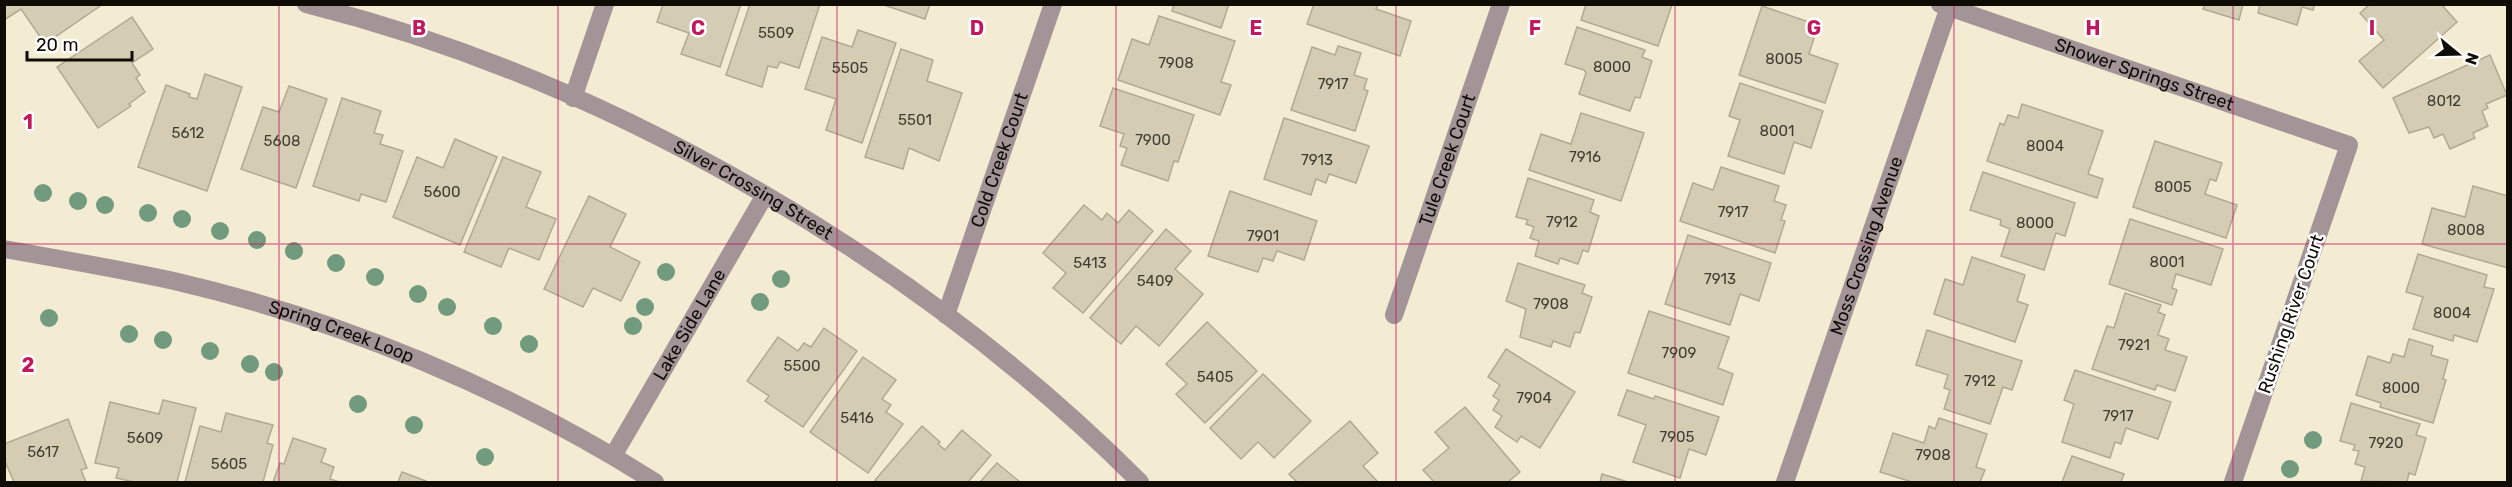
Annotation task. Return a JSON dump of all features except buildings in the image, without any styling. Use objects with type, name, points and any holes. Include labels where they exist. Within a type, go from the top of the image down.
[{"type":"street","name":"Silver Crossing Street","points":[[306,4],[456,51],[573,98],[662,140],[765,195],[850,248],[999,355],[1105,448],[1140,483]]},
{"type":"street","points":[[573,98],[605,4]]},
{"type":"street","name":"Cold Creek Court","points":[[946,315],[1053,4]]},
{"type":"street","name":"Tule Creek Court","points":[[1394,315],[1501,4]]},
{"type":"street","name":"Shower Springs Street","points":[[1944,6],[2349,145]]},
{"type":"street","name":"Moss Crossing Avenue","points":[[1785,483],[1944,6]]},
{"type":"street","name":"Rushing River Court","points":[[2233,483],[2349,145]]},
{"type":"street","name":"Lake Side Lane","points":[[614,456],[765,195]]},
{"type":"street","name":"Spring Creek Loop","points":[[4,249],[176,282],[284,312],[390,349],[493,393],[614,456],[655,483]]}]
